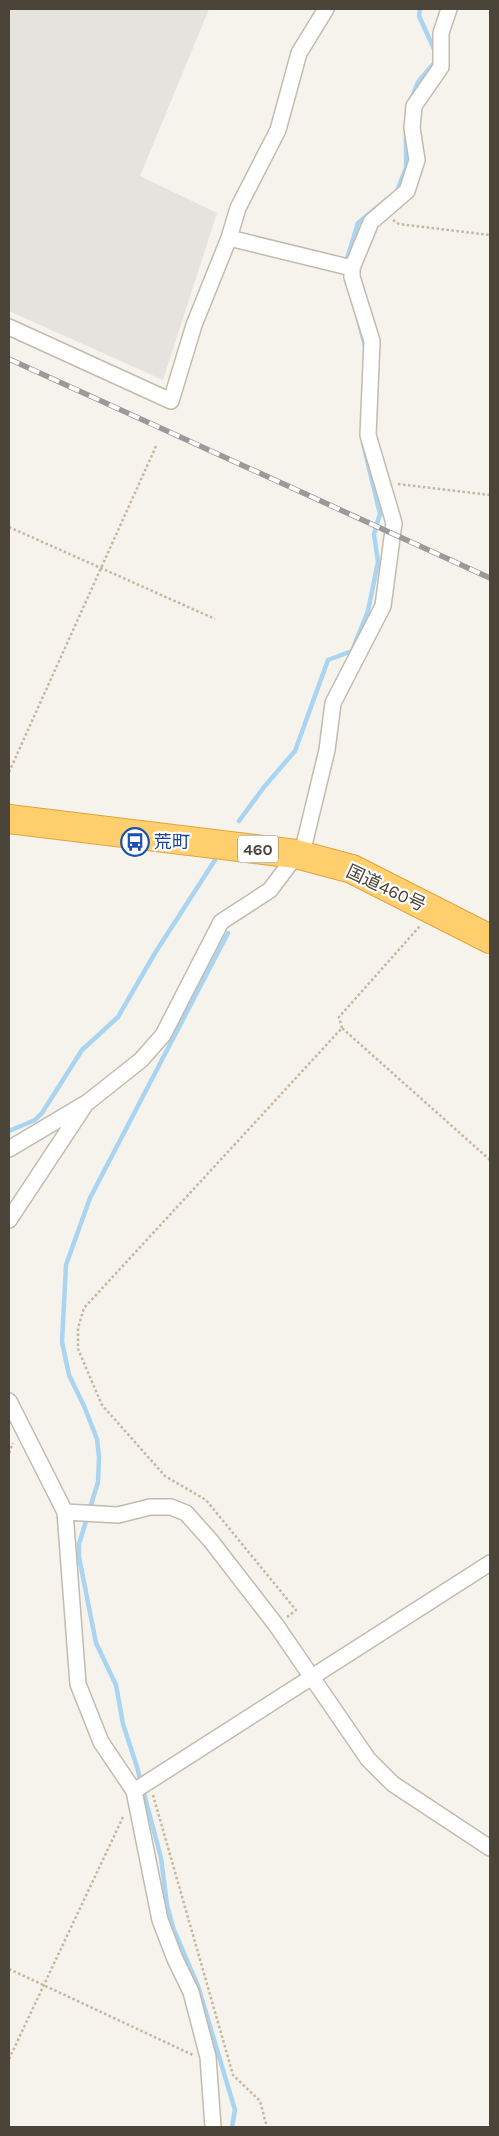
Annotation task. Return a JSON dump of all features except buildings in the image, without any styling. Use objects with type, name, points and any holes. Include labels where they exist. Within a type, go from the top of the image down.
[{"type":"highway","name":"国道460号","points":[[9,819],[296,854],[352,869],[490,939]]},
{"type":"street","points":[[9,327],[171,401],[194,325],[229,238],[238,208],[278,130],[299,53],[326,9]]},
{"type":"street","points":[[9,1149],[88,1102],[141,1060],[163,1035],[221,922],[270,890],[304,845],[327,750],[333,703],[383,606],[394,523],[368,435],[372,341],[352,277],[352,268],[371,222],[407,191],[417,160],[412,128],[414,106],[441,68],[440,33],[449,9]]},
{"type":"street","points":[[229,238],[352,268]]},
{"type":"street","points":[[9,1220],[88,1102]]},
{"type":"street","points":[[9,1401],[65,1512],[78,1684],[101,1742],[135,1797],[160,1920],[175,1959],[191,1992],[208,2057],[213,2127]]},
{"type":"street","points":[[65,1512],[118,1515],[150,1507],[171,1507],[186,1513],[211,1541],[276,1625],[368,1759],[387,1778],[490,1848]]},
{"type":"street","points":[[135,1797],[149,1782],[490,1562]]},
{"type":"path","points":[[382,214],[399,224],[490,235]]},
{"type":"path","points":[[9,772],[157,444]]},
{"type":"path","points":[[382,482],[490,495]]},
{"type":"path","points":[[9,527],[215,619]]},
{"type":"path","points":[[434,910],[338,1017],[342,1028],[490,1160]]},
{"type":"path","points":[[276,1625],[296,1610],[206,1500],[165,1476],[102,1405],[78,1349],[78,1328],[84,1308],[342,1028]]},
{"type":"path","points":[[149,1782],[233,2074],[260,2101],[267,2127]]},
{"type":"path","points":[[9,2059],[123,1816],[135,1797]]},
{"type":"path","points":[[9,1969],[193,2056],[208,2057]]},
{"type":"shaded area","points":[[9,9],[209,9],[140,176],[217,213],[163,380],[9,311]]},
{"type":"waterway","points":[[420,9],[419,16],[435,51]]},
{"type":"waterway","points":[[411,99],[418,82],[435,62],[435,59]]},
{"type":"waterway","points":[[397,191],[406,168],[406,133]]},
{"type":"waterway","points":[[347,259],[358,223],[387,199]]},
{"type":"waterway","points":[[358,319],[366,350]]},
{"type":"waterway","points":[[239,821],[264,787],[295,751],[328,660],[352,651],[368,611],[378,562],[374,534],[380,514],[363,443]]},
{"type":"waterway","points":[[9,1131],[35,1120],[42,1113],[82,1050],[118,1017],[155,953],[215,860]]},
{"type":"waterway","points":[[228,933],[90,1198],[66,1265],[62,1342],[69,1375],[97,1439],[99,1457],[98,1482],[79,1544],[79,1557],[96,1643],[116,1685],[123,1724],[137,1767],[161,1858],[167,1905],[174,1930],[198,1986],[235,2110],[232,2127]]},
{"type":"railway","points":[[9,359],[490,578]]},
{"type":"place","name":"荒町","points":[[135,842]]}]
